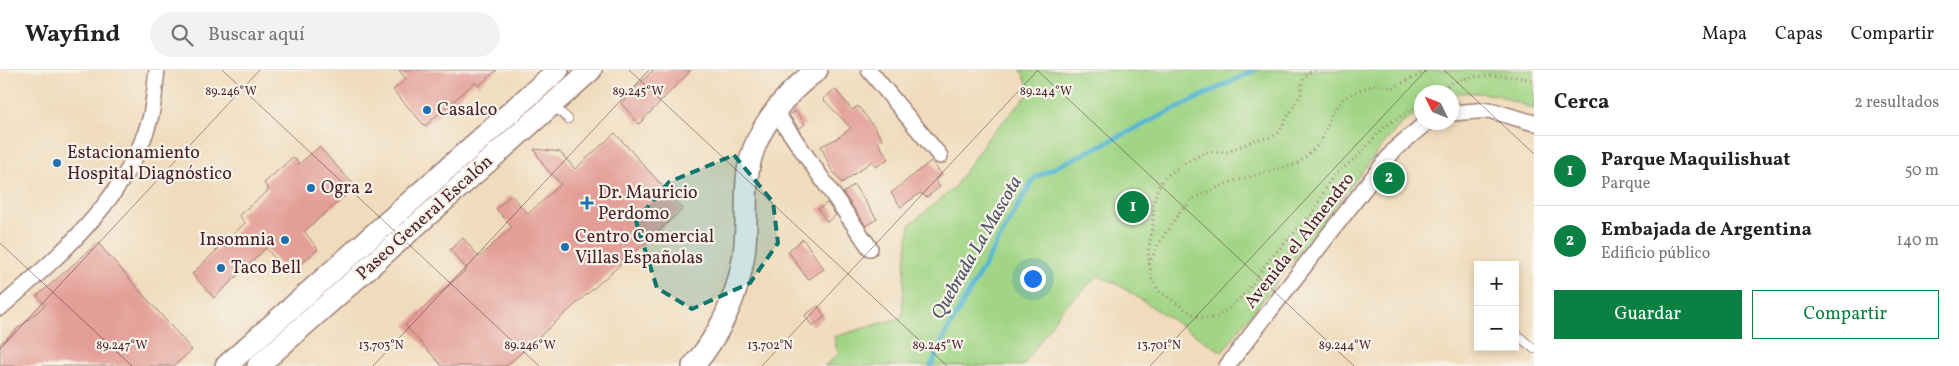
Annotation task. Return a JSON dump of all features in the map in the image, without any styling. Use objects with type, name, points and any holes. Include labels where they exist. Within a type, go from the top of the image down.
[{"type":"main road","name":"Paseo General Escalón","points":[[226,366],[558,70]]},
{"type":"main road","name":"Paseo General Escalón","points":[[258,366],[592,70]]},
{"type":"main road","points":[[693,366],[720,328],[744,259],[747,177],[761,134],[776,110],[798,84],[817,70]]},
{"type":"street","points":[[0,308],[46,267],[109,201],[134,158],[150,119],[157,70]]},
{"type":"street","points":[[869,70],[940,156]]},
{"type":"street","points":[[776,110],[870,248]]},
{"type":"street","points":[[1459,112],[1489,110],[1534,123]]},
{"type":"street","name":"Avenida el Almendro","points":[[1227,366],[1395,149],[1418,130]]},
{"type":"lane","points":[[552,104],[568,119]]},
{"type":"lane","points":[[1519,337],[1534,350]]},
{"type":"path","points":[[1315,70],[1308,74],[1302,82],[1301,94],[1278,133],[1228,152],[1206,152],[1181,165],[1164,178],[1158,187],[1154,201],[1149,264],[1152,281],[1160,292],[1176,305],[1196,316],[1206,319],[1217,317],[1240,298],[1268,261],[1304,224],[1332,177],[1358,156],[1384,127],[1414,108]]},
{"type":"path","points":[[1149,264],[1159,243],[1180,212],[1193,200],[1227,183],[1299,163],[1322,142],[1332,112],[1345,97],[1375,84],[1392,88],[1429,70]]},
{"type":"path","points":[[1449,85],[1479,77],[1504,75],[1534,81]]},
{"type":"highlighted area","points":[[734,155],[773,202],[778,243],[750,283],[692,309],[657,288],[636,221],[669,182]]},
{"type":"green space","points":[[1021,70],[1534,70],[1534,109],[1497,95],[1459,93],[1459,85],[1414,85],[1414,115],[1401,124],[1382,146],[1222,352],[1117,284],[1098,276],[1061,310],[1023,366],[824,366],[838,355],[834,337],[902,317],[905,262],[910,224],[953,189],[987,139],[1031,91]]},
{"type":"building","name":"Casalco","points":[[399,70],[497,70],[478,86],[475,82],[425,126],[393,90],[406,79]]},
{"type":"building","points":[[653,70],[691,70],[639,124],[621,103]]},
{"type":"building","points":[[835,89],[852,110],[858,106],[875,128],[882,139],[878,142],[888,159],[876,167],[872,161],[842,183],[831,169],[821,146],[836,139],[851,128],[823,99]]},
{"type":"building","points":[[796,111],[805,124],[799,129],[789,115]]},
{"type":"building","name":"Centro Comercial Villas Españolas","points":[[615,133],[683,209],[506,366],[442,366],[405,325],[467,269],[450,250],[463,238],[479,257],[512,227],[496,209],[511,195],[528,214],[561,184],[544,166],[534,149],[560,152],[575,169]]},
{"type":"building","points":[[319,147],[356,187],[304,231],[318,249],[288,275],[266,248],[214,298],[192,274],[245,223],[239,215],[269,190],[264,183],[293,157],[299,164]]},
{"type":"building","points":[[931,161],[942,175],[935,180],[940,187],[927,197],[920,193],[901,207],[891,193]]},
{"type":"building","points":[[854,185],[877,219],[866,226],[843,193]]},
{"type":"building","points":[[827,203],[836,215],[827,222],[818,209]]},
{"type":"building","points":[[803,239],[824,269],[808,280],[788,251]]},
{"type":"building","points":[[98,243],[192,350],[174,366],[0,366],[0,344],[45,305],[37,296]]},
{"type":"building","points":[[818,306],[825,317],[812,326],[805,315]]},
{"type":"waterway","name":"Quebrada La Mascota","points":[[931,366],[946,333],[1034,178],[1255,70]]},
{"type":"place","name":"Casalco","points":[[427,110]]},
{"type":"place","name":"Estacionamiento Hospital Diagnóstico","points":[[57,163]]},
{"type":"place","name":"Embajada de Argentina","points":[[1389,178]]},
{"type":"place","name":"Ogra 2","points":[[311,188]]},
{"type":"place","name":"Dr. Mauricio Perdomo","points":[[587,203]]},
{"type":"place","name":"Parque Maquilishuat","points":[[1133,207]]},
{"type":"place","name":"Insomnia","points":[[285,240]]},
{"type":"place","name":"Centro Comercial Villas Españolas","points":[[565,247]]},
{"type":"place","name":"Taco Bell","points":[[221,268]]}]
